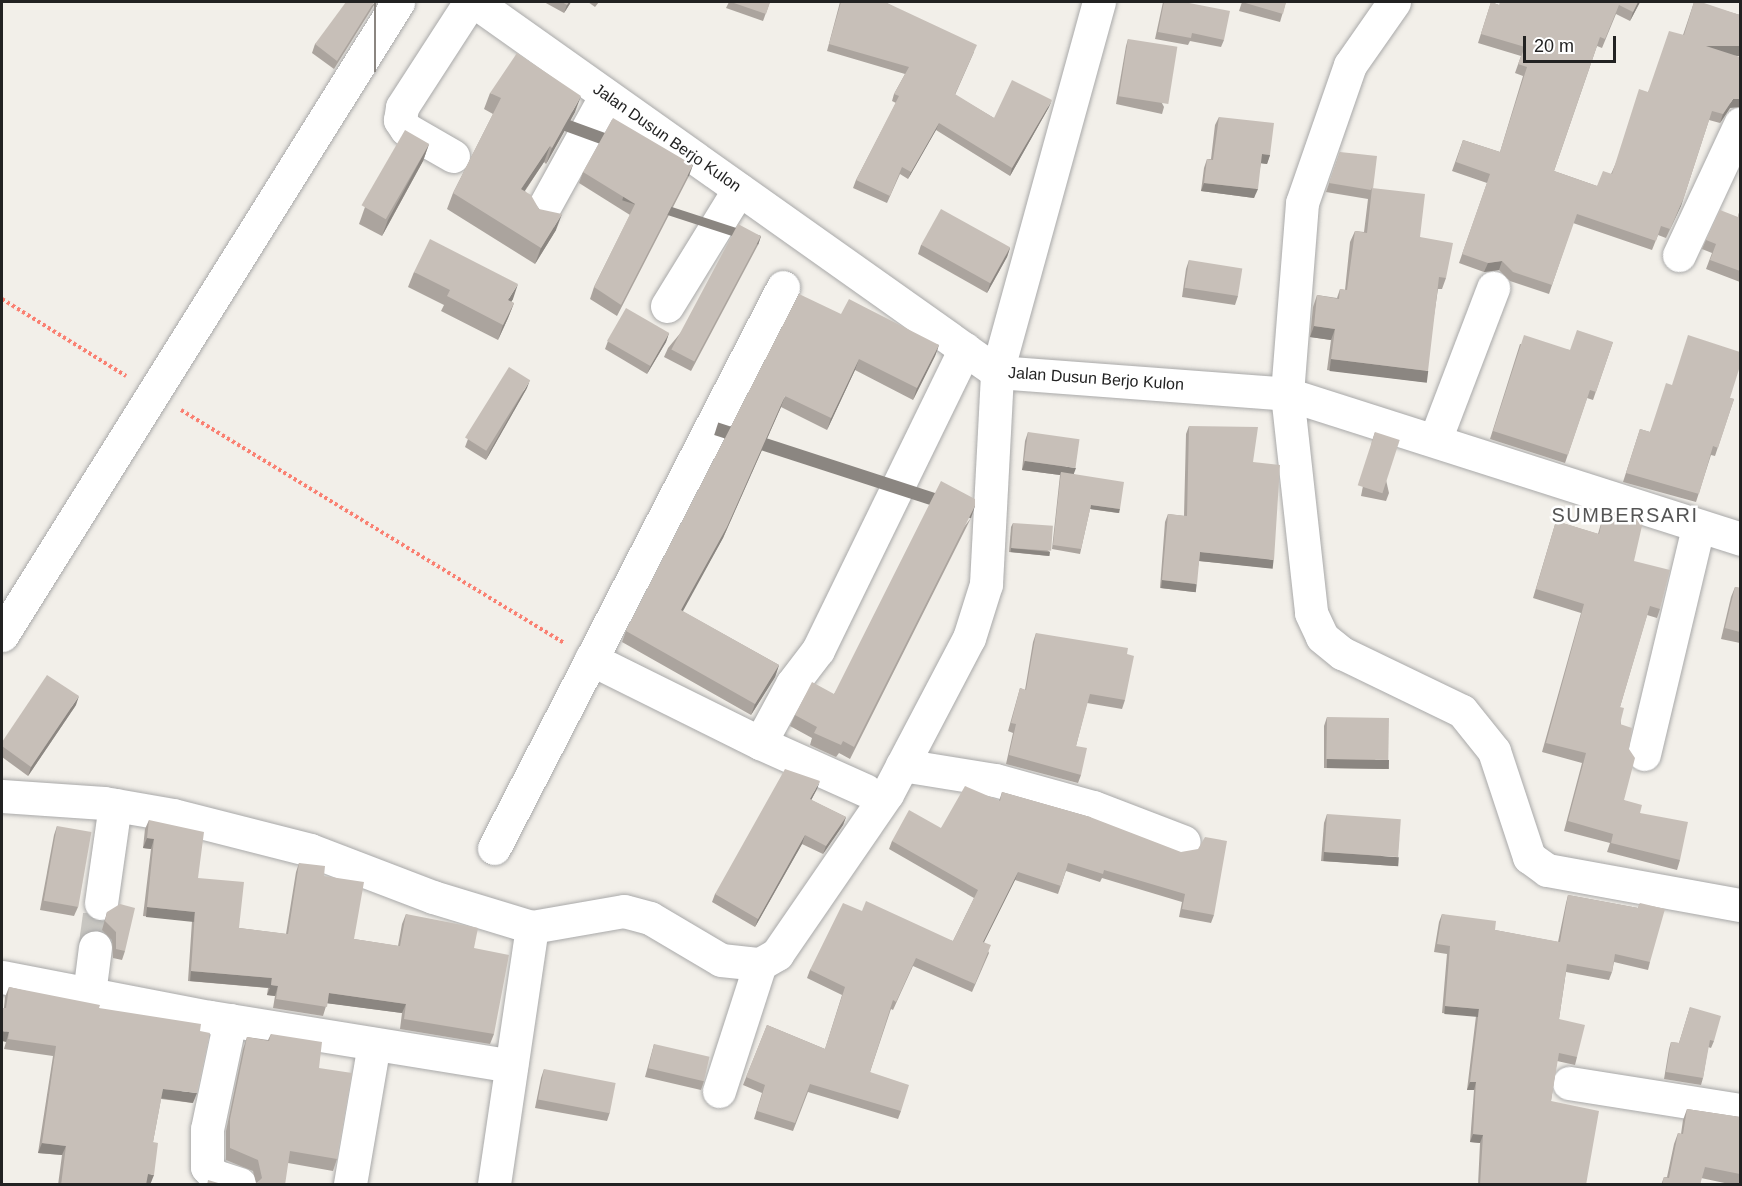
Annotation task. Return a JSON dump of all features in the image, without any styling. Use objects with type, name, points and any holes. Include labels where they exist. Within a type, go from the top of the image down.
[{"type":"street","points":[[2,636],[398,2]]},
{"type":"street","points":[[453,156],[406,129],[400,120],[402,107],[470,2]]},
{"type":"street","name":"Jalan Dusun Berjo Kulon","points":[[475,2],[997,372],[1287,394],[1740,539]]},
{"type":"street","points":[[2,796],[115,805],[310,850],[433,897],[532,927],[624,911],[650,918],[721,960],[760,964],[777,954],[887,794],[969,638],[986,584],[997,372],[1098,2]]},
{"type":"street","points":[[1394,2],[1350,65],[1302,203],[1287,394],[1311,614],[1322,637],[1342,653],[1462,711],[1494,751],[1529,857],[1548,870],[1740,905]]},
{"type":"street","points":[[543,209],[606,95]]},
{"type":"street","points":[[1679,255],[1740,124]]},
{"type":"street","points":[[667,306],[739,189]]},
{"type":"street","points":[[494,848],[783,286]]},
{"type":"street","points":[[1435,440],[1493,288]]},
{"type":"street","points":[[760,743],[792,684],[818,650],[965,349]]},
{"type":"street","points":[[1644,754],[1698,527]]},
{"type":"street","points":[[591,659],[760,743],[865,790]]},
{"type":"street","points":[[902,765],[995,780],[1093,807],[1184,843]]},
{"type":"street","points":[[101,903],[115,805]]},
{"type":"street","points":[[494,1185],[532,927]]},
{"type":"street","points":[[89,994],[95,947]]},
{"type":"street","points":[[719,1091],[760,964]]},
{"type":"street","points":[[2,977],[230,1020],[512,1066]]},
{"type":"street","points":[[230,1020],[207,1129],[207,1167],[215,1176],[240,1185]]},
{"type":"street","points":[[350,1185],[374,1044]]},
{"type":"street","points":[[1569,1083],[1740,1110]]},
{"type":"path","points":[[2,299],[591,659]]},
{"type":"building","points":[[346,2],[374,2],[337,61],[315,44]]},
{"type":"building","points":[[731,2],[770,2],[766,14]]},
{"type":"building","points":[[841,2],[885,2],[977,45],[955,94],[994,118],[1012,80],[1052,100],[1012,168],[939,123],[911,172],[902,167],[890,196],[856,180],[899,96],[894,94],[909,67],[829,44]]},
{"type":"building","points":[[1164,2],[1184,2],[1230,11],[1224,40],[1192,33],[1191,38],[1158,32]]},
{"type":"building","points":[[1242,2],[1286,2],[1283,14]]},
{"type":"building","points":[[1491,2],[1499,5],[1500,2],[1638,2],[1633,12],[1619,5],[1605,39],[1600,37],[1554,171],[1597,186],[1603,171],[1612,174],[1639,89],[1648,92],[1669,31],[1684,35],[1694,2],[1701,2],[1740,15],[1740,46],[1706,46],[1740,57],[1740,99],[1733,99],[1723,114],[1712,111],[1684,197],[1670,229],[1661,226],[1656,241],[1577,214],[1552,285],[1513,272],[1502,261],[1488,263],[1462,254],[1490,174],[1456,162],[1463,140],[1500,152],[1527,67],[1518,64],[1525,47],[1481,34]]},
{"type":"building","points":[[1128,39],[1177,47],[1168,104],[1119,96]]},
{"type":"building","points":[[517,53],[581,96],[552,148],[550,146],[521,189],[531,195],[539,209],[562,214],[541,248],[453,193],[501,98],[490,93]]},
{"type":"building","points":[[1219,117],[1274,123],[1270,155],[1262,154],[1258,189],[1204,183],[1207,159],[1213,160]]},
{"type":"building","points":[[613,118],[693,165],[621,305],[594,287],[635,204],[583,172]]},
{"type":"building","points":[[405,130],[429,144],[386,219],[362,205]]},
{"type":"building","points":[[1340,152],[1377,156],[1373,189],[1329,183]]},
{"type":"building","points":[[1372,188],[1425,194],[1420,237],[1453,243],[1446,278],[1439,277],[1428,371],[1331,359],[1335,329],[1314,326],[1317,295],[1339,299],[1340,289],[1347,290],[1355,231],[1367,233]]},
{"type":"building","points":[[941,209],[1010,247],[990,283],[921,245]]},
{"type":"building","points":[[1740,209],[1740,271],[1710,260],[1716,244],[1706,240],[1720,210],[1738,217]]},
{"type":"building","points":[[738,224],[761,236],[694,362],[671,349]]},
{"type":"building","points":[[430,239],[518,284],[508,300],[514,303],[503,325],[447,296],[450,290],[414,272]]},
{"type":"building","points":[[1189,260],[1242,268],[1238,296],[1185,288]]},
{"type":"building","points":[[799,294],[841,314],[849,299],[939,345],[917,388],[859,359],[831,418],[785,396],[727,527],[681,610],[779,665],[755,704],[626,631]]},
{"type":"building","points":[[626,308],[669,333],[650,366],[607,341]]},
{"type":"building","points":[[1577,330],[1613,342],[1596,392],[1590,390],[1568,455],[1493,431],[1524,335],[1570,350]]},
{"type":"building","points":[[1688,335],[1740,352],[1740,366],[1730,398],[1734,399],[1718,448],[1713,446],[1699,494],[1626,473],[1640,429],[1650,432],[1666,383],[1672,385]]},
{"type":"building","points":[[509,367],[530,380],[486,451],[465,437]]},
{"type":"building","points":[[1189,426],[1258,427],[1253,462],[1280,465],[1274,560],[1200,552],[1197,584],[1162,580],[1168,514],[1187,516]]},
{"type":"building","points":[[1028,432],[1079,439],[1075,468],[1024,461]]},
{"type":"building","points":[[1375,432],[1400,440],[1382,493],[1358,485]]},
{"type":"building","points":[[1061,472],[1124,482],[1120,509],[1091,505],[1081,549],[1053,545]]},
{"type":"building","points":[[941,481],[975,499],[975,506],[854,747],[843,741],[841,745],[814,733],[817,727],[795,715],[812,682],[834,694]]},
{"type":"building","points":[[1616,508],[1644,517],[1634,561],[1670,570],[1660,609],[1650,606],[1620,707],[1624,708],[1620,724],[1632,728],[1629,749],[1635,758],[1624,800],[1642,805],[1640,813],[1688,822],[1680,860],[1611,843],[1613,834],[1568,821],[1586,753],[1546,743],[1584,604],[1536,589],[1556,521],[1599,534],[1605,509],[1615,512]]},
{"type":"building","points":[[1013,523],[1053,526],[1051,551],[1011,548]]},
{"type":"building","points":[[1735,587],[1740,588],[1740,632],[1725,628]]},
{"type":"building","points":[[1036,633],[1128,648],[1127,654],[1134,656],[1125,700],[1090,694],[1076,746],[1087,748],[1081,775],[1009,755],[1016,724],[1011,723],[1020,688],[1026,690]]},
{"type":"building","points":[[47,675],[79,696],[31,767],[2,746],[2,742]]},
{"type":"building","points":[[1327,717],[1389,718],[1388,760],[1326,759]]},
{"type":"building","points":[[785,769],[820,781],[810,799],[846,817],[826,846],[805,835],[758,919],[715,894]]},
{"type":"building","points":[[965,786],[1000,801],[1002,792],[1090,817],[1181,852],[1198,849],[1205,837],[1227,841],[1214,915],[1182,909],[1185,894],[1104,870],[1103,874],[1068,863],[1061,886],[1018,872],[983,942],[991,945],[975,984],[916,958],[896,1002],[893,1000],[870,1072],[909,1085],[901,1111],[810,1084],[795,1123],[757,1111],[765,1085],[746,1077],[767,1025],[825,1049],[845,987],[810,970],[843,903],[862,911],[866,901],[953,941],[978,890],[892,841],[909,810],[941,828]]},
{"type":"building","points":[[1327,814],[1401,819],[1398,857],[1324,852]]},
{"type":"building","points":[[149,820],[204,832],[198,878],[244,882],[239,928],[288,934],[299,863],[325,866],[324,876],[364,882],[354,939],[400,946],[406,914],[478,928],[474,948],[509,955],[494,1034],[404,1019],[406,1004],[329,993],[327,1007],[276,999],[278,986],[271,985],[272,978],[191,971],[195,912],[147,907],[154,839],[147,838]]},
{"type":"building","points":[[57,826],[91,832],[78,907],[44,901]]},
{"type":"building","points":[[1568,895],[1638,908],[1640,903],[1665,909],[1650,962],[1615,954],[1612,972],[1567,964],[1559,1019],[1585,1025],[1577,1057],[1559,1053],[1551,1101],[1599,1111],[1586,1185],[1480,1185],[1483,1135],[1473,1134],[1476,1082],[1470,1082],[1479,1009],[1445,1006],[1450,946],[1437,944],[1442,914],[1496,921],[1495,930],[1560,942]]},
{"type":"building","points":[[120,904],[135,908],[125,951],[116,949],[116,932],[105,921],[107,912]]},
{"type":"building","points":[[9,987],[100,1005],[99,1008],[201,1024],[200,1031],[210,1033],[197,1093],[163,1089],[153,1142],[158,1143],[154,1175],[148,1174],[146,1185],[61,1185],[66,1146],[42,1143],[56,1046],[8,1039],[9,1032],[2,1031],[2,1008],[6,1008]]},
{"type":"building","points":[[1690,1007],[1721,1016],[1714,1041],[1710,1040],[1703,1078],[1666,1072],[1671,1042],[1679,1043]]},
{"type":"building","points":[[271,1034],[322,1042],[319,1068],[352,1073],[337,1159],[290,1151],[285,1185],[255,1185],[262,1178],[258,1160],[230,1148],[230,1119],[247,1037],[269,1041]]},
{"type":"building","points":[[654,1044],[710,1057],[704,1081],[648,1068]]},
{"type":"building","points":[[544,1069],[616,1083],[610,1113],[538,1099]]},
{"type":"building","points":[[1687,1109],[1740,1117],[1740,1174],[1705,1167],[1700,1185],[1662,1185],[1664,1177],[1669,1178],[1678,1133],[1683,1134]]},
{"type":"building","points":[[208,1180],[225,1185],[207,1185]]},
{"type":"tunnel","points":[[95,947],[101,903]]},
{"type":"district","name":"SUMBERSARI","points":[[1625,515]]}]
